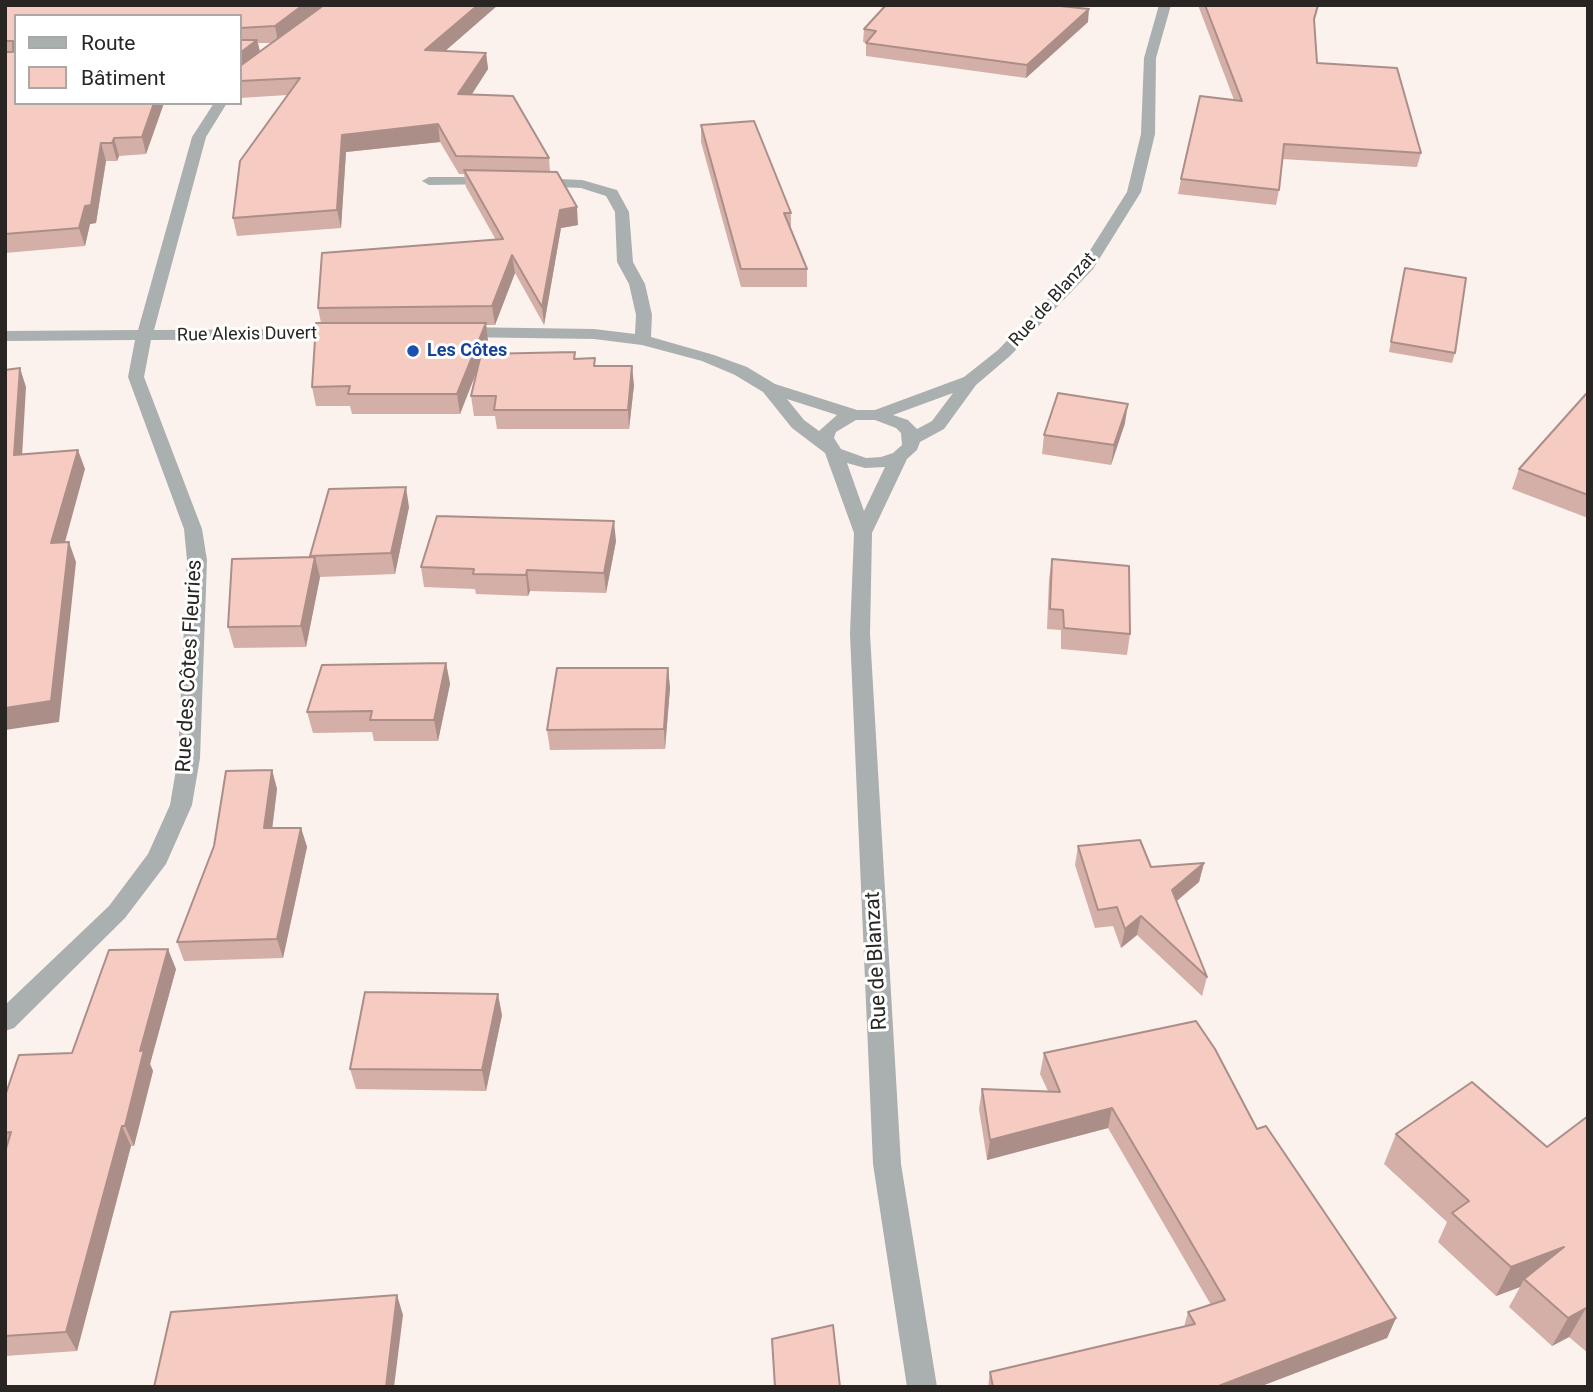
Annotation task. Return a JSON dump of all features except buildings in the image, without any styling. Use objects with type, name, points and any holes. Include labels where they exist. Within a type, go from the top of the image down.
[{"type":"street","name":"Rue de Blanzat","points":[[863,533],[899,457],[911,446],[912,439],[938,425],[970,381],[1004,353],[1088,266],[1134,192],[1148,134],[1150,58],[1165,5]]},
{"type":"street","name":"Rue des Côtes Fleuries","points":[[5,1021],[117,912],[158,858],[181,806],[189,758],[197,560],[193,529],[136,377],[144,336],[199,137],[220,105]]},
{"type":"street","points":[[429,181],[582,184],[612,192],[622,212],[625,262],[639,294],[644,315],[643,340]]},
{"type":"street","points":[[444,333],[528,332],[643,340],[708,358],[741,371],[769,388],[856,415],[877,415],[902,424],[910,431],[912,439]]},
{"type":"street","name":"Rue Alexis Duvert","points":[[5,337],[361,334]]},
{"type":"street","name":"Rue de Blanzat","points":[[877,415],[970,381]]},
{"type":"street","points":[[769,388],[799,424],[831,450],[865,463],[884,462],[899,457]]},
{"type":"street","points":[[831,450],[825,438],[834,424],[856,415]]},
{"type":"street","name":"Rue de Blanzat","points":[[831,450],[863,533],[860,634],[887,1164],[922,1387]]},
{"type":"place","name":"Les Côtes","points":[[413,351]]}]
